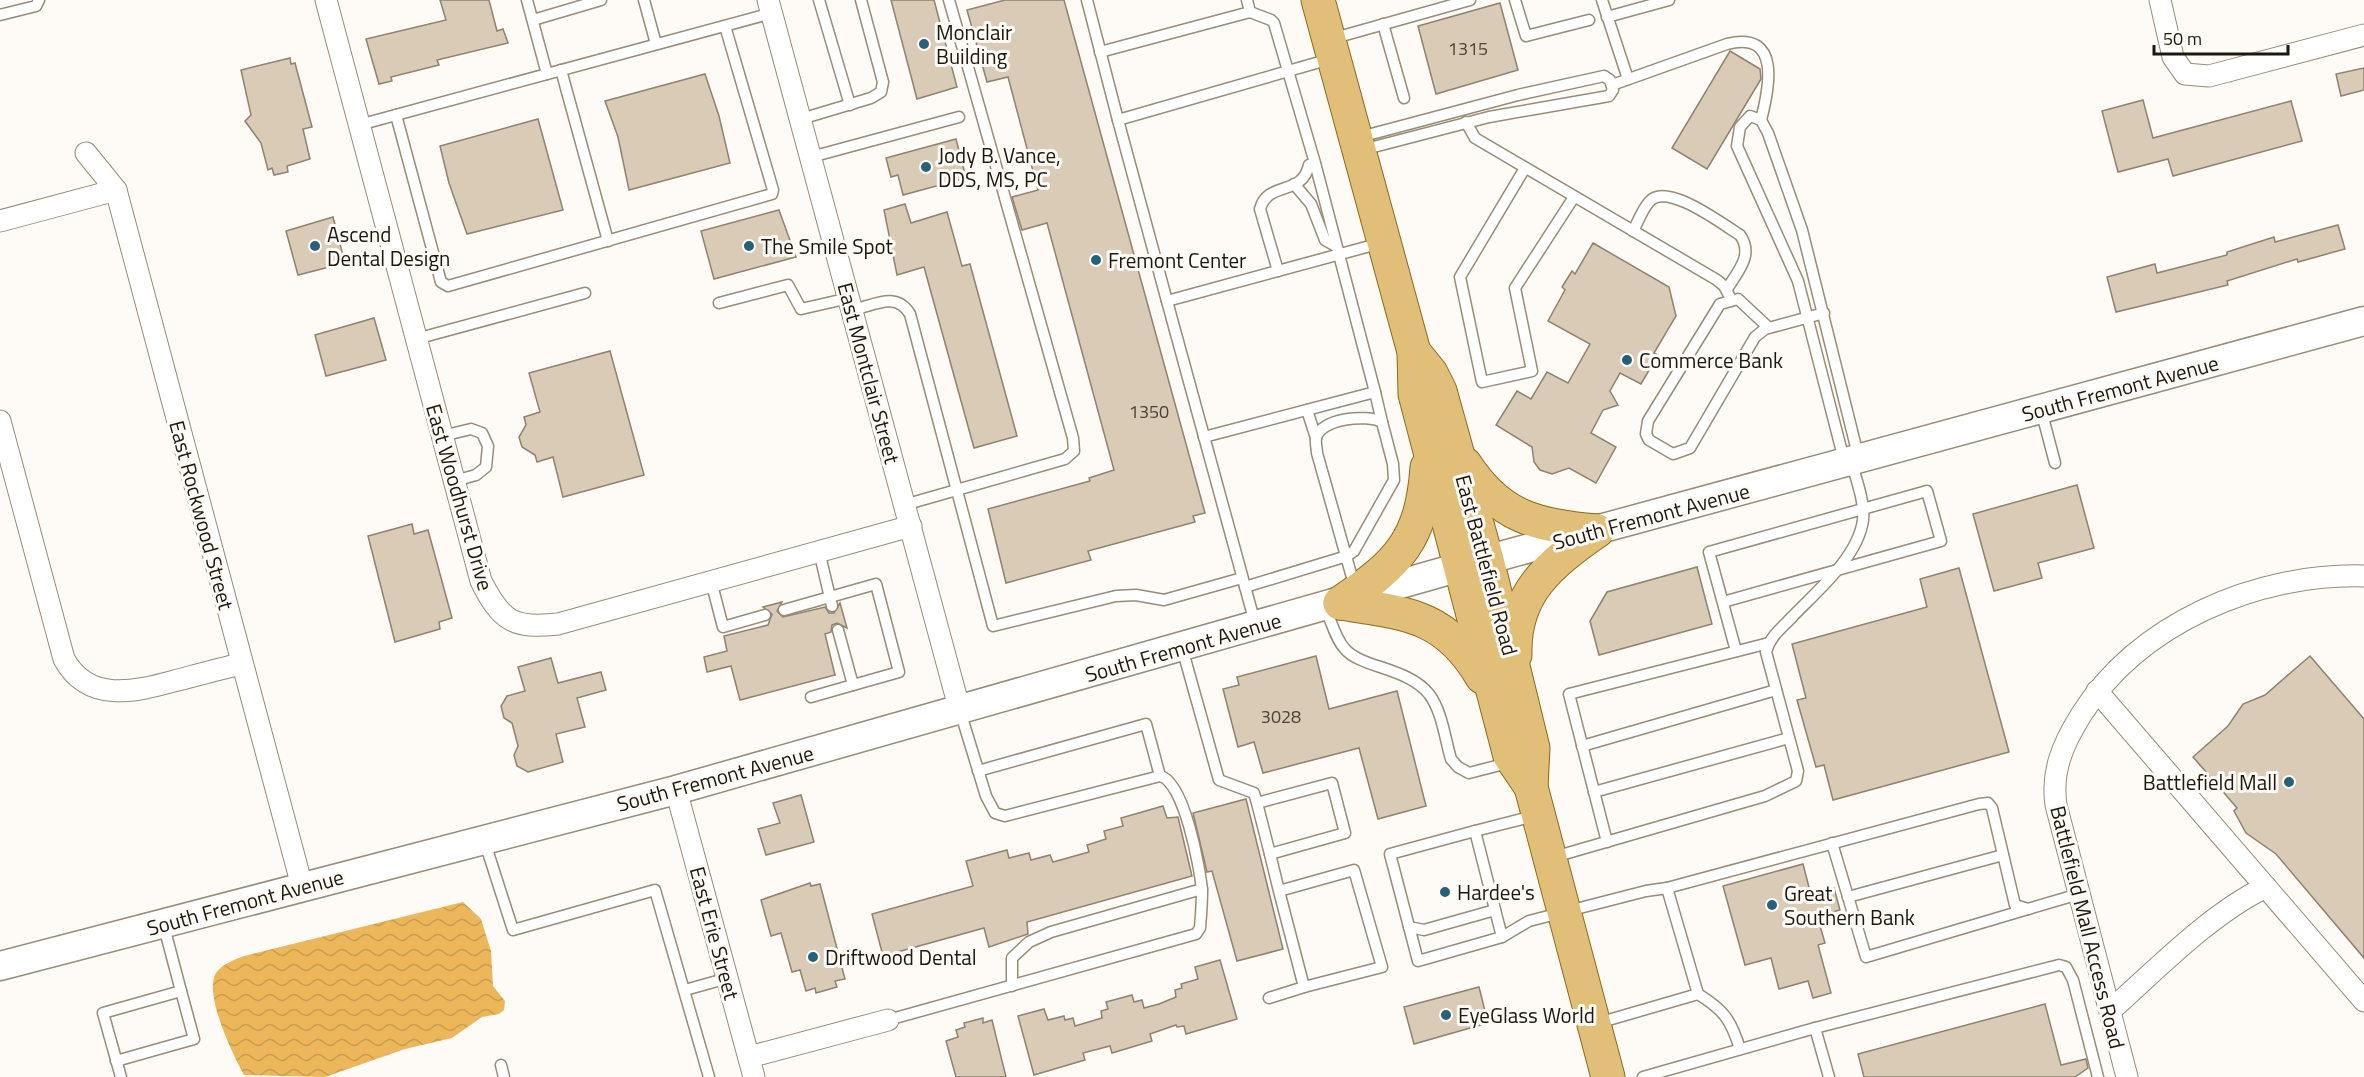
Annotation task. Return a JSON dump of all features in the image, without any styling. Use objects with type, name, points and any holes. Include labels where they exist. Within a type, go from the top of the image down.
[{"type":"main road","name":"East Battlefield Road","points":[[1318,0],[1414,352],[1415,394],[1443,450],[1505,686],[1533,748],[1527,788],[1550,858],[1608,1077]]},
{"type":"main road","name":"South Fremont Avenue","points":[[0,966],[676,790],[1256,627],[1340,601],[2364,321]]},
{"type":"main road","points":[[1340,601],[1386,570],[1405,549],[1418,523],[1443,450],[1492,497],[1510,510],[1544,525],[1597,531]]},
{"type":"main road","points":[[1340,601],[1422,618],[1439,627],[1460,645],[1474,662],[1505,686],[1514,640],[1532,587],[1560,558],[1597,531]]},
{"type":"street","name":"East Woodhurst Drive","points":[[326,0],[481,581],[502,616],[516,624],[534,626],[558,624],[911,526]]},
{"type":"street","points":[[2160,0],[2173,57],[2185,74],[2209,76],[2364,35]]},
{"type":"street","name":"East Montclair Street","points":[[770,7],[960,711]]},
{"type":"street","name":"East Rockwood Street","points":[[86,153],[116,190],[302,886]]},
{"type":"street","points":[[0,221],[116,190]]},
{"type":"street","points":[[0,421],[64,659],[75,675],[101,690],[124,693],[241,664]]},
{"type":"street","name":"Battlefield Mall Access Road","points":[[2127,1077],[2056,805],[2054,780],[2069,734],[2097,691],[2123,664],[2164,633],[2226,600],[2298,581],[2364,576]]},
{"type":"street","points":[[2097,691],[2364,1001]]},
{"type":"street","name":"East Erie Street","points":[[676,790],[751,1067]]},
{"type":"street","points":[[2110,1011],[2218,918],[2248,896],[2266,887]]},
{"type":"street","points":[[751,1067],[888,1020]]},
{"type":"lane","points":[[0,15],[36,6],[39,0]]},
{"type":"lane","points":[[527,0],[548,74]]},
{"type":"lane","points":[[533,20],[601,0]]},
{"type":"lane","points":[[644,0],[656,44]]},
{"type":"lane","points":[[819,0],[850,105]]},
{"type":"lane","points":[[801,119],[872,98],[880,92],[883,82],[861,0]]},
{"type":"lane","points":[[904,505],[1065,459],[1074,451],[1070,427],[949,0]]},
{"type":"lane","points":[[1087,0],[1256,627]]},
{"type":"lane","points":[[1247,0],[1250,12]]},
{"type":"lane","points":[[1118,120],[1288,71],[1383,24],[1470,0]]},
{"type":"lane","points":[[1515,0],[1526,36],[1589,20]]},
{"type":"lane","points":[[1602,0],[1628,79]]},
{"type":"lane","points":[[1607,17],[1669,0]]},
{"type":"lane","points":[[359,125],[725,26],[770,7]]},
{"type":"lane","points":[[719,303],[788,285],[801,309],[895,300],[903,303],[910,314],[993,626],[1116,596],[1136,595],[1164,600],[1347,556],[1354,551],[1393,486],[1393,464],[1274,23],[1250,12],[1100,52]]},
{"type":"lane","points":[[1383,24],[1404,98]]},
{"type":"lane","points":[[396,115],[444,286],[772,194],[773,190],[725,26]]},
{"type":"lane","points":[[1550,858],[1765,796],[1791,785],[1798,776],[1766,652],[1769,643],[1835,571],[1859,534],[1863,507],[1824,313],[1802,230],[1761,120],[1770,84],[1769,74],[1760,50],[1746,41],[1727,44],[1612,85]]},
{"type":"lane","points":[[561,70],[608,241]]},
{"type":"lane","points":[[1607,77],[1612,85],[1613,90],[1609,96],[1357,144],[1518,95],[1593,78],[1607,77]]},
{"type":"lane","points":[[1761,120],[1754,116],[1746,117],[1740,127],[1737,146],[1792,264],[1852,461]]},
{"type":"lane","points":[[811,157],[959,117]]},
{"type":"lane","points":[[1466,122],[1475,138],[1717,280],[1729,294],[1742,302],[1768,328]]},
{"type":"lane","points":[[1278,271],[1260,209],[1263,199],[1269,194],[1306,177],[1309,165]]},
{"type":"lane","points":[[1526,168],[1460,278],[1482,382],[1533,371],[1515,288],[1574,196]]},
{"type":"lane","points":[[1294,184],[1311,204],[1325,240],[1337,250]]},
{"type":"lane","points":[[1633,231],[1649,201],[1658,196],[1672,196],[1740,234],[1747,244],[1746,258],[1729,294],[1720,304],[1648,421],[1646,434],[1649,440],[1673,454],[1690,448],[1755,337],[1768,328],[1824,313]]},
{"type":"lane","points":[[1167,301],[1278,271],[1337,250],[1384,242]]},
{"type":"lane","points":[[416,339],[585,293]]},
{"type":"lane","points":[[1204,437],[1375,392]]},
{"type":"lane","points":[[2041,409],[2055,463]]},
{"type":"lane","points":[[1307,410],[1347,556],[1340,601],[1345,650],[1352,655],[1397,672],[1417,683],[1430,695],[1451,759],[1458,767],[1469,773],[1527,788]]},
{"type":"lane","points":[[1316,438],[1322,430],[1335,423],[1362,417],[1382,422]]},
{"type":"lane","points":[[442,436],[471,429],[482,433],[488,446],[486,466],[476,475],[454,481]]},
{"type":"lane","points":[[1723,602],[1941,541],[1927,491],[1863,507],[1709,552],[1736,651]]},
{"type":"lane","points":[[819,551],[831,601]]},
{"type":"lane","points":[[711,581],[723,627],[765,615]]},
{"type":"lane","points":[[784,610],[831,601],[876,584],[899,672],[811,697]]},
{"type":"lane","points":[[838,630],[853,685]]},
{"type":"lane","points":[[1607,842],[1569,694],[1769,643]]},
{"type":"lane","points":[[1182,648],[1219,780],[1254,793],[1304,987]]},
{"type":"lane","points":[[1582,746],[1776,690]]},
{"type":"lane","points":[[888,1020],[1196,934],[1201,918],[1202,890],[1192,839],[1180,798],[1171,781],[1160,776],[1005,816],[995,813],[986,796],[960,711]]},
{"type":"lane","points":[[978,771],[1146,723],[1160,776]]},
{"type":"lane","points":[[1594,792],[1789,738]]},
{"type":"lane","points":[[1257,803],[1332,783],[1346,833],[1270,854]]},
{"type":"lane","points":[[1527,788],[1474,831],[1390,854],[1418,961],[1502,938],[1529,921],[1563,911],[1667,888],[1988,803],[1992,808],[2015,905],[2028,909]]},
{"type":"lane","points":[[1474,831],[1502,938]]},
{"type":"lane","points":[[484,839],[513,930],[655,890],[709,1077]]},
{"type":"lane","points":[[1833,843],[1866,957],[2079,894]]},
{"type":"lane","points":[[1848,897],[2003,855]]},
{"type":"lane","points":[[1269,998],[1382,968],[1354,870],[1280,891]]},
{"type":"lane","points":[[1667,888],[1698,994],[1718,1006],[1732,1024],[1740,1048]]},
{"type":"lane","points":[[1012,986],[1012,958],[1029,942],[1051,932],[1202,890]]},
{"type":"lane","points":[[1409,927],[1424,930],[1495,910]]},
{"type":"lane","points":[[116,1061],[194,1039],[163,923]]},
{"type":"lane","points":[[1643,1077],[1658,1075],[1740,1048],[2059,965],[2066,968],[2073,980],[2098,1077]]},
{"type":"lane","points":[[685,990],[728,978]]},
{"type":"lane","points":[[121,1077],[103,1013],[181,991]]},
{"type":"lane","points":[[1593,1024],[1698,994]]},
{"type":"lane","points":[[1815,1028],[1829,1077]]},
{"type":"lane","points":[[501,1065],[504,1077]]},
{"type":"water","points":[[463,902],[481,919],[491,951],[493,986],[505,1001],[504,1010],[499,1014],[482,1017],[452,1038],[405,1049],[325,1077],[244,1075],[221,1024],[213,995],[213,982],[216,973],[222,967],[244,956]]},
{"type":"building","points":[[440,0],[489,0],[497,31],[503,29],[508,43],[437,60],[439,65],[391,77],[392,81],[379,84],[366,39],[446,20]]},
{"type":"building","name":"Monclair Building","points":[[891,0],[934,0],[957,87],[917,99]]},
{"type":"building","name":"Fremont Center","points":[[1005,0],[1064,0],[1205,513],[1193,516],[1195,522],[1088,551],[1091,560],[1006,583],[988,509],[1090,481],[1089,478],[1114,470],[1047,223],[1022,230],[1012,197],[1038,190],[1008,77],[987,82],[967,10]]},
{"type":"building","points":[[1500,3],[1518,70],[1436,94],[1418,26]]},
{"type":"building","points":[[1730,51],[1760,69],[1761,79],[1707,169],[1672,148]]},
{"type":"building","points":[[290,58],[291,64],[295,63],[312,127],[303,129],[310,159],[287,166],[288,172],[274,175],[272,168],[268,170],[261,143],[245,121],[251,115],[241,70]]},
{"type":"building","points":[[2364,68],[2364,90],[2341,96],[2336,74]]},
{"type":"building","points":[[705,74],[719,116],[730,163],[629,190],[618,137],[605,101]]},
{"type":"building","points":[[2143,100],[2153,138],[2291,101],[2302,141],[2173,176],[2168,159],[2118,172],[2102,111]]},
{"type":"building","points":[[538,119],[563,210],[467,234],[449,183],[440,146]]},
{"type":"building","name":"Jody B. Vance, DDS, MS, PC","points":[[956,139],[966,178],[903,195],[898,175],[891,177],[886,158]]},
{"type":"building","points":[[905,204],[911,223],[947,212],[962,266],[970,264],[1017,436],[974,448],[924,267],[897,275],[884,210]]},
{"type":"building","name":"The Smile Spot","points":[[779,210],[796,257],[714,279],[701,231]]},
{"type":"building","name":"Ascend Dental Design","points":[[333,217],[345,263],[298,275],[286,231]]},
{"type":"building","points":[[2338,225],[2345,249],[2298,262],[2297,259],[2227,281],[2228,285],[2116,312],[2107,277],[2155,264],[2157,273],[2227,255],[2227,252],[2274,237],[2275,242]]},
{"type":"building","name":"Commerce Bank","points":[[1593,243],[1669,287],[1676,316],[1654,353],[1658,355],[1641,384],[1620,373],[1610,391],[1618,405],[1603,410],[1591,433],[1616,447],[1596,483],[1569,468],[1552,474],[1540,470],[1534,462],[1532,447],[1496,425],[1517,391],[1531,399],[1547,372],[1568,383],[1590,344],[1548,321],[1565,290],[1562,287],[1572,271],[1575,274]]},
{"type":"building","points":[[374,318],[386,360],[326,376],[315,335]]},
{"type":"building","points":[[610,351],[644,475],[563,497],[553,457],[537,462],[535,455],[522,447],[519,437],[526,425],[524,417],[540,412],[529,373]]},
{"type":"building","points":[[2077,485],[2094,548],[2038,563],[2042,578],[1994,591],[1973,514]]},
{"type":"building","points":[[412,524],[414,534],[428,530],[452,618],[439,622],[440,629],[395,642],[368,536]]},
{"type":"building","points":[[1697,567],[1712,624],[1599,655],[1590,621],[1607,592]]},
{"type":"building","points":[[1959,568],[2009,752],[1833,800],[1824,765],[1816,767],[1797,700],[1806,698],[1792,644],[1927,607],[1920,579]]},
{"type":"building","points":[[782,602],[777,611],[783,617],[825,607],[829,613],[834,613],[840,603],[847,628],[837,623],[832,625],[831,632],[825,634],[835,675],[740,700],[731,666],[707,672],[704,657],[727,651],[724,636],[768,625],[772,614],[763,607]]},
{"type":"building","points":[[1316,656],[1329,709],[1397,691],[1426,806],[1378,819],[1359,748],[1263,773],[1254,742],[1238,747],[1223,689],[1239,685],[1237,677]]},
{"type":"building","name":"Battlefield Mall","points":[[2310,656],[2364,719],[2364,958],[2276,854],[2246,833],[2234,811],[2237,808],[2193,757],[2228,726],[2243,704],[2265,695]]},
{"type":"building","points":[[551,658],[558,683],[601,672],[606,690],[577,698],[585,727],[556,734],[563,762],[528,772],[517,766],[514,755],[518,746],[512,723],[504,718],[501,706],[507,696],[525,691],[518,667]]},
{"type":"building","points":[[801,795],[814,842],[766,855],[758,829],[780,823],[773,803]]},
{"type":"building","points":[[1246,799],[1283,949],[1237,961],[1212,871],[1207,872],[1193,813]]},
{"type":"building","points":[[1163,806],[1167,818],[1178,817],[1192,876],[1027,922],[1028,934],[989,947],[984,928],[883,956],[872,914],[973,886],[966,861],[1007,850],[1009,858],[1029,853],[1031,860],[1050,855],[1053,862],[1089,852],[1087,845],[1106,839],[1104,831],[1123,826],[1121,818]]},
{"type":"building","name":"Great Southern Bank","points":[[1803,864],[1811,895],[1834,888],[1840,910],[1817,916],[1825,943],[1818,945],[1831,993],[1813,998],[1808,981],[1779,989],[1771,958],[1745,965],[1723,886]]},
{"type":"building","points":[[810,883],[811,886],[820,884],[845,979],[835,981],[837,987],[816,993],[815,988],[806,991],[800,970],[792,972],[781,933],[771,936],[761,900]]},
{"type":"building","points":[[1220,960],[1237,1019],[1186,1034],[1184,1026],[1177,1027],[1176,1025],[1150,1034],[1152,1041],[1112,1053],[1110,1046],[1083,1053],[1085,1060],[1034,1075],[1018,1016],[1044,1009],[1048,1020],[1064,1016],[1065,1020],[1073,1018],[1075,1026],[1102,1018],[1101,1011],[1108,1009],[1106,1002],[1132,995],[1134,1002],[1142,1000],[1144,1008],[1159,1004],[1176,997],[1175,990],[1182,988],[1181,984],[1198,979],[1195,967]]},
{"type":"building","name":"EyeGlass World","points":[[1479,987],[1488,1023],[1414,1044],[1404,1007]]},
{"type":"building","points":[[2045,1004],[2061,1065],[2086,1059],[2088,1068],[2075,1077],[1864,1077],[1858,1054]]},
{"type":"building","points":[[983,1018],[983,1023],[992,1020],[1006,1077],[956,1077],[946,1041],[958,1037],[956,1030],[965,1027],[964,1023]]},
{"type":"place","name":"Monclair Building","points":[[924,44]]},
{"type":"place","name":"Jody B. Vance, DDS, MS, PC","points":[[926,167]]},
{"type":"place","name":"Ascend Dental Design","points":[[315,246]]},
{"type":"place","name":"The Smile Spot","points":[[749,246]]},
{"type":"place","name":"Fremont Center","points":[[1096,260]]},
{"type":"place","name":"Commerce Bank","points":[[1627,360]]},
{"type":"place","name":"Battlefield Mall","points":[[2289,782]]},
{"type":"place","name":"Hardee's","points":[[1445,892]]},
{"type":"place","name":"Great Southern Bank","points":[[1772,905]]},
{"type":"place","name":"Driftwood Dental","points":[[813,957]]},
{"type":"place","name":"EyeGlass World","points":[[1446,1015]]}]
